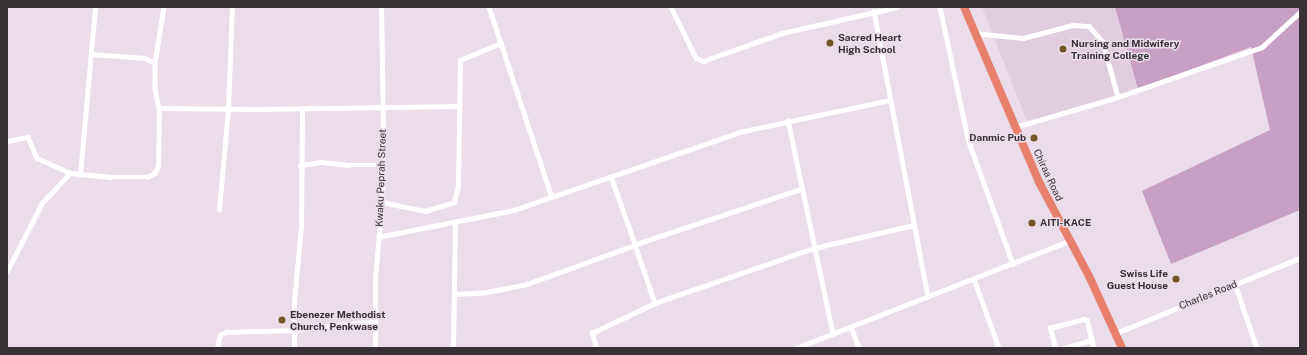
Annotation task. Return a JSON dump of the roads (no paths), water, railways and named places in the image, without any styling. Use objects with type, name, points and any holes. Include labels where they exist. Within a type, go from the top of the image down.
[{"type":"highway","name":"Chiraa Road","points":[[964,7],[1015,127],[1069,241],[1089,276],[1122,348]]},
{"type":"street","points":[[80,175],[95,7]]},
{"type":"street","points":[[7,141],[28,137],[36,158],[70,173],[80,175],[140,177],[155,173],[158,166],[159,108],[155,88],[155,63],[164,7]]},
{"type":"street","points":[[219,210],[228,109],[232,7]]},
{"type":"street","name":"Kwaku Peprah Street","points":[[375,348],[375,278],[382,202],[383,106],[381,7]]},
{"type":"street","points":[[489,7],[552,197]]},
{"type":"street","points":[[670,7],[696,58],[703,61],[782,33],[885,8],[897,7]]},
{"type":"street","points":[[940,7],[968,139],[1013,264]]},
{"type":"street","points":[[874,11],[928,297]]},
{"type":"street","points":[[1015,127],[1118,97],[1262,47],[1300,12]]},
{"type":"street","points":[[974,33],[1023,38],[1074,25],[1089,26],[1103,42],[1118,97]]},
{"type":"street","points":[[382,202],[425,211],[454,202],[458,186],[460,60],[501,43]]},
{"type":"street","points":[[90,54],[145,58],[155,63]]},
{"type":"street","points":[[378,237],[514,210],[611,178],[744,131],[788,120],[890,100]]},
{"type":"street","points":[[159,108],[302,109],[383,106],[459,106]]},
{"type":"street","points":[[294,348],[294,302],[301,227],[300,165],[302,109]]},
{"type":"street","points":[[788,120],[833,334]]},
{"type":"street","points":[[300,165],[321,162],[349,165],[382,165]]},
{"type":"street","points":[[7,271],[42,202],[70,173]]},
{"type":"street","points":[[611,178],[655,304]]},
{"type":"street","points":[[454,294],[488,292],[524,285],[635,245],[802,189]]},
{"type":"street","points":[[453,348],[455,222]]},
{"type":"street","points":[[596,348],[592,333],[655,304],[814,248],[914,225]]},
{"type":"street","points":[[796,348],[1069,241]]},
{"type":"street","name":"Charles Road","points":[[1116,333],[1300,258]]},
{"type":"street","points":[[974,279],[999,348]]},
{"type":"street","points":[[1235,284],[1257,348]]},
{"type":"street","points":[[1055,348],[1050,328],[1084,319],[1087,320],[1094,348]]},
{"type":"street","points":[[217,348],[220,335],[226,332],[295,330],[375,322]]},
{"type":"street","points":[[851,327],[859,348]]},
{"type":"street","points":[[1064,348],[1092,340]]},
{"type":"place","name":"Sacred Heart High School","points":[[830,43]]},
{"type":"place","name":"Nursing and Midwifery Training College","points":[[1063,49]]},
{"type":"place","name":"Danmic Pub","points":[[1034,138]]},
{"type":"place","name":"AITI-KACE","points":[[1032,223]]},
{"type":"place","name":"Swiss Life Guest House","points":[[1176,279]]},
{"type":"place","name":"Ebenezer Methodist Church, Penkwase","points":[[282,320]]}]
